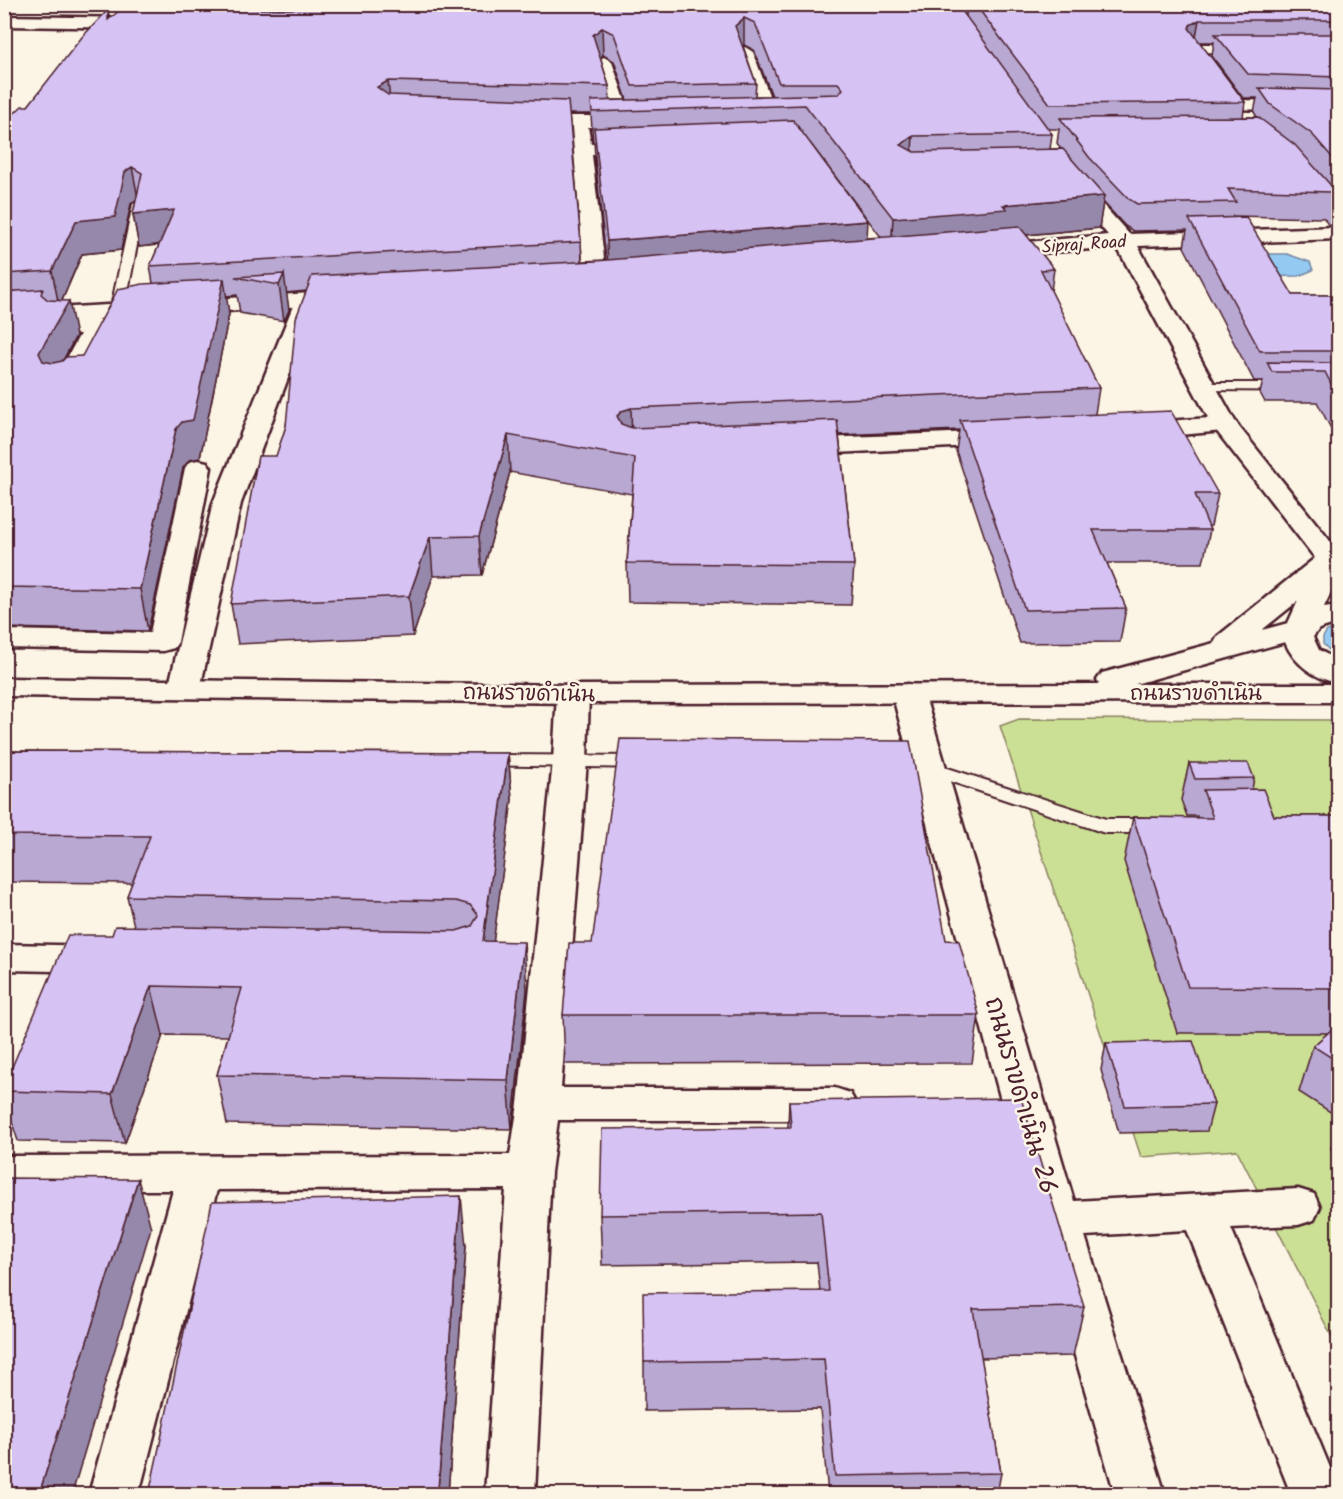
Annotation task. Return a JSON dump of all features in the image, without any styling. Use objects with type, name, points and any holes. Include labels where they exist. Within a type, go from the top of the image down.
[{"type":"street","points":[[99,40],[131,4]]},
{"type":"street","points":[[4,21],[160,24]]},
{"type":"street","points":[[1209,68],[1196,50],[1338,50]]},
{"type":"street","points":[[745,52],[769,119]]},
{"type":"street","points":[[604,62],[624,122]]},
{"type":"street","points":[[1224,87],[1251,124]]},
{"type":"street","points":[[1238,105],[1338,107]]},
{"type":"street","points":[[747,119],[789,118]]},
{"type":"street","points":[[511,121],[579,123],[657,121]]},
{"type":"street","points":[[579,123],[596,284]]},
{"type":"street","points":[[582,150],[654,147]]},
{"type":"street","points":[[1060,170],[1124,240],[1225,425],[1336,564]]},
{"type":"street","name":"Sipraj Road","points":[[976,253],[1124,240],[1338,233]]},
{"type":"street","points":[[573,286],[619,282]]},
{"type":"street","points":[[4,318],[364,297]]},
{"type":"street","points":[[184,689],[226,503],[306,301]]},
{"type":"street","points":[[4,332],[96,326],[70,389],[117,312]]},
{"type":"street","points":[[1119,432],[1225,425]]},
{"type":"street","points":[[774,448],[1026,438]]},
{"type":"street","points":[[4,639],[163,642],[198,468]]},
{"type":"street","points":[[1332,687],[1303,642],[1336,564]]},
{"type":"street","points":[[1215,653],[1336,564]]},
{"type":"street","name":"ถนนราขดำเนิน","points":[[1053,692],[1136,675],[1215,653],[1303,642],[1310,621],[1338,614]]},
{"type":"street","name":"ถนนราขดำเนิน","points":[[4,687],[573,694],[1053,692],[1332,687]]},
{"type":"street","name":"ถนนราขดำเนิน 26","points":[[908,693],[916,766],[1005,1104],[1059,1220],[1140,1494]]},
{"type":"street","points":[[510,1494],[529,1172],[540,1104],[570,761],[573,694]]},
{"type":"street","points":[[4,957],[133,959]]},
{"type":"street","points":[[540,1104],[870,1104]]},
{"type":"street","points":[[114,1494],[200,1172]]},
{"type":"street","points":[[4,1173],[529,1172]]},
{"type":"street","points":[[1059,1220],[1298,1207]]},
{"type":"street","points":[[1202,1211],[1316,1494]]},
{"type":"lane","points":[[117,312],[139,204]]},
{"type":"lane","points":[[1203,387],[1338,387]]},
{"type":"lane","points":[[464,761],[665,762]]},
{"type":"lane","points":[[916,766],[1105,826],[1174,826]]},
{"type":"green space","points":[[1019,719],[1338,720],[1338,1349],[1237,1150],[1141,1157],[1000,726]]},
{"type":"water","points":[[1230,254],[1287,254],[1310,262],[1313,270],[1299,276],[1242,277]]},
{"type":"water","points":[[1338,627],[1338,659],[1323,644],[1323,637],[1327,631]]},
{"type":"building","points":[[651,4],[957,4],[1052,134],[913,136],[901,145],[914,152],[1063,149],[1104,196],[1003,205],[1007,209],[893,218],[805,105],[592,112],[591,101],[839,94],[843,89],[838,83],[779,83],[755,23],[744,18],[735,26],[756,83],[632,86],[614,34],[602,28],[593,35],[609,86],[388,81],[377,87],[388,95],[568,101],[581,242],[150,266],[174,210],[133,214],[142,173],[132,167],[125,172],[115,217],[76,221],[52,271],[4,274],[4,123],[22,106],[28,106],[82,37],[108,10],[108,20],[126,5],[259,9],[554,9]]},
{"type":"building","points":[[975,4],[1338,4],[1338,20],[1199,20],[1190,25],[1189,28],[1245,102],[1050,104]]},
{"type":"building","points":[[1215,34],[1338,34],[1338,77],[1248,74]]},
{"type":"building","points":[[1259,88],[1338,90],[1338,164],[1312,134],[1270,104]]},
{"type":"building","points":[[1258,117],[1295,145],[1338,191],[1338,198],[1334,198],[1330,192],[1228,189],[1236,202],[1137,204],[1129,199],[1089,157],[1060,118]]},
{"type":"building","points":[[793,120],[868,221],[607,241],[594,128]]},
{"type":"building","points":[[1246,217],[1293,295],[1338,295],[1338,351],[1260,351],[1189,219]]},
{"type":"building","points":[[1019,226],[1054,269],[1041,270],[1099,388],[631,408],[622,411],[617,416],[621,424],[632,428],[837,420],[854,565],[627,563],[635,458],[508,435],[479,536],[430,537],[409,596],[231,604],[258,456],[276,456],[286,426],[296,318],[312,276],[595,261]]},
{"type":"building","points":[[284,274],[279,285],[235,277]]},
{"type":"building","points":[[224,279],[193,420],[182,422],[176,429],[140,589],[4,587],[4,292],[43,289],[41,294],[48,300],[69,301],[39,353],[43,361],[53,363],[62,361],[66,357],[82,356],[118,289],[143,284]]},
{"type":"building","points":[[1267,362],[1338,363],[1338,397],[1325,372],[1272,372]]},
{"type":"building","points":[[1171,411],[1218,494],[1195,494],[1210,530],[1093,530],[1126,608],[1025,610],[960,420]]},
{"type":"building","points":[[620,739],[910,741],[946,940],[959,941],[979,1015],[563,1015],[569,943],[592,943]]},
{"type":"building","points":[[4,751],[508,753],[483,941],[524,942],[508,1080],[217,1075],[242,988],[151,986],[112,1094],[4,1091],[4,1086],[68,935],[112,935],[115,926],[456,931],[472,926],[478,915],[470,905],[456,901],[127,896],[150,836],[4,835]]},
{"type":"building","points":[[1189,763],[1248,763],[1254,778],[1195,779]]},
{"type":"building","points":[[1263,789],[1274,816],[1338,816],[1338,988],[1188,987],[1133,817],[1213,818],[1203,790]]},
{"type":"building","points":[[1338,1024],[1338,1062],[1313,1046]]},
{"type":"building","points":[[1193,1041],[1214,1104],[1125,1106],[1106,1043]]},
{"type":"building","points":[[1021,1098],[1084,1307],[973,1309],[1001,1473],[835,1476],[824,1359],[644,1362],[643,1293],[829,1291],[821,1212],[600,1215],[602,1129],[791,1127],[789,1101]]},
{"type":"building","points":[[4,1178],[138,1179],[39,1494],[4,1494]]},
{"type":"building","points":[[461,1196],[438,1489],[149,1494],[212,1202]]}]
